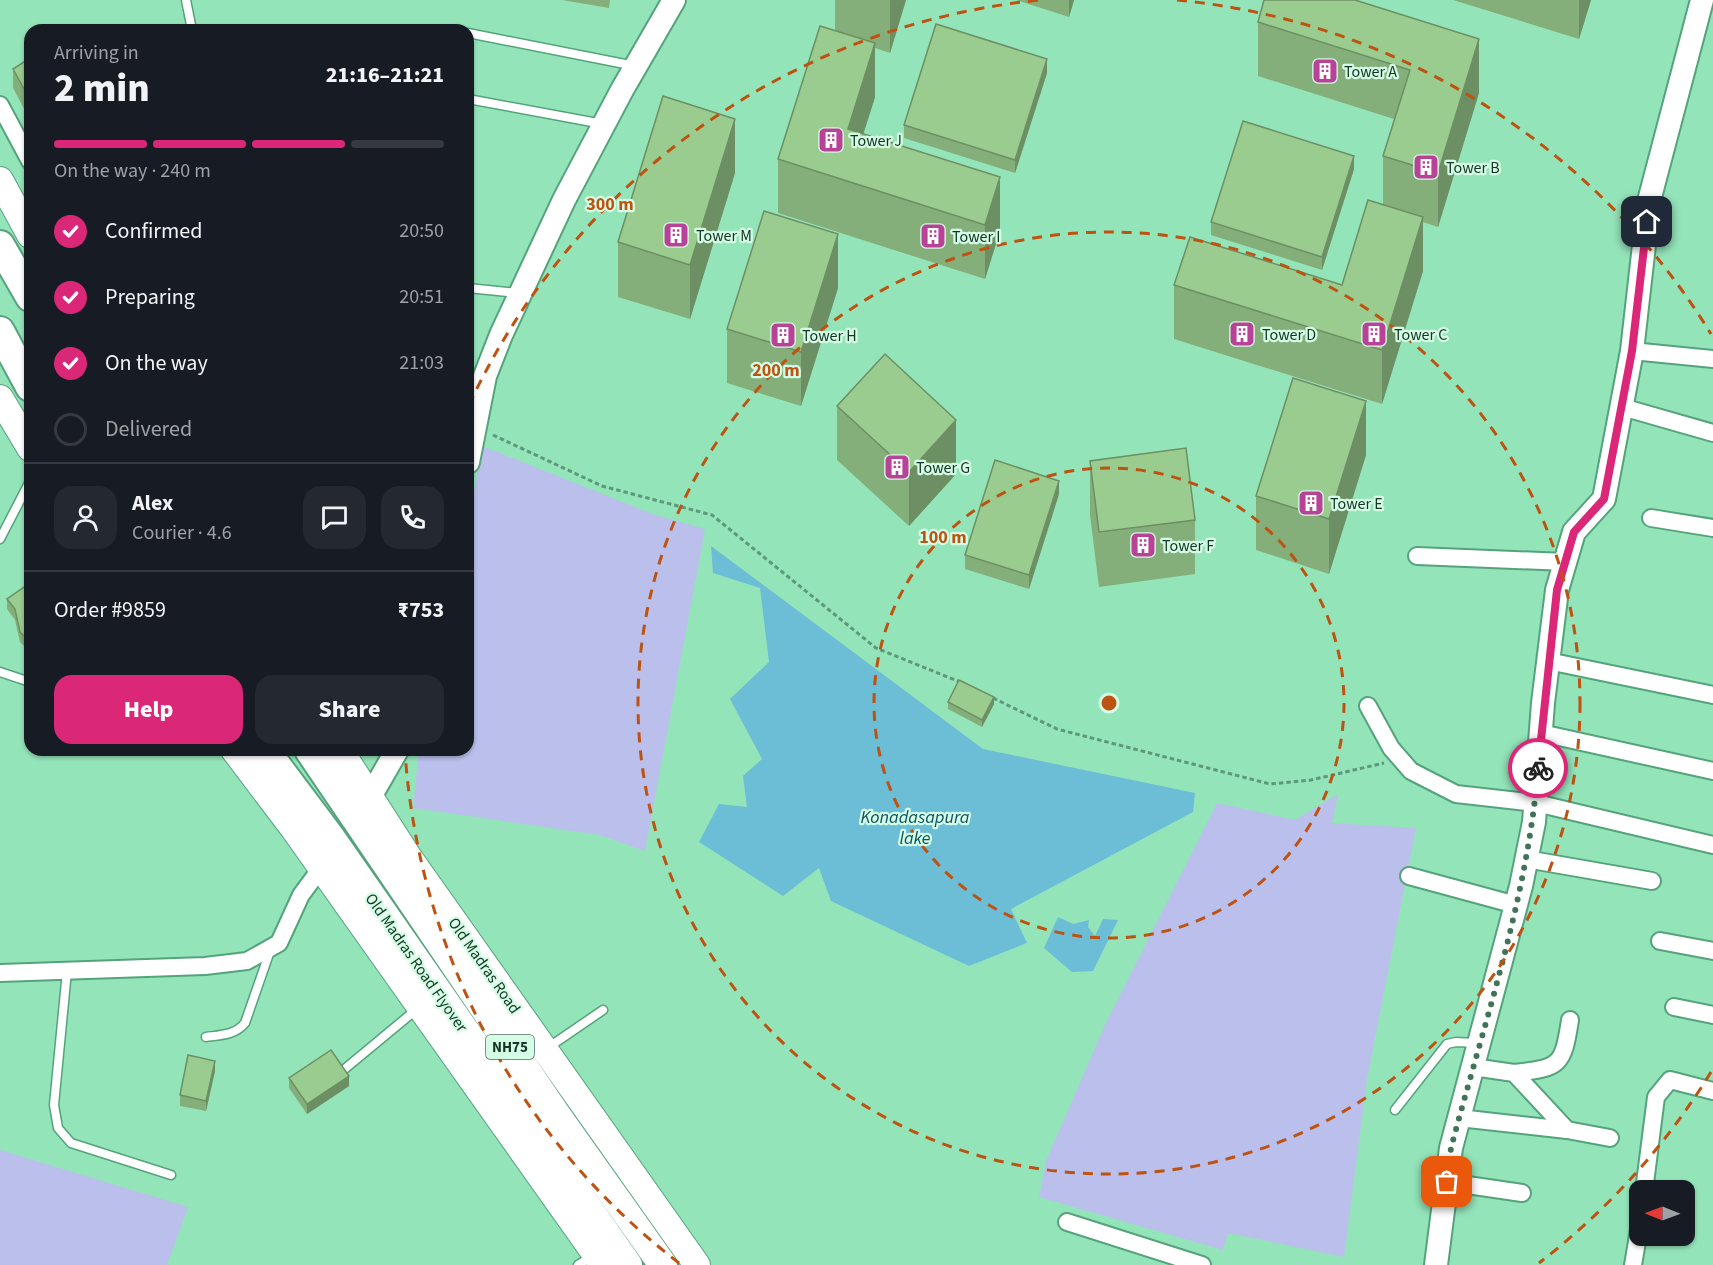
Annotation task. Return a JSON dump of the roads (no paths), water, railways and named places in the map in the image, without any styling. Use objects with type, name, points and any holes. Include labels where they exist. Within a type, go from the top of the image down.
[{"type":"highway","points":[[0,245],[24,287]]},
{"type":"highway","points":[[0,331],[24,376]]},
{"type":"highway","name":"Old Madras Road Flyover","points":[[270,756],[331,838],[628,1265]]},
{"type":"highway","name":"Old Madras Road Flyover","points":[[313,756],[556,1114],[663,1265]]},
{"type":"main road","points":[[0,180],[24,224]]},
{"type":"main road","points":[[3,410],[24,440]]},
{"type":"main road","points":[[238,756],[321,867],[420,1007],[592,1261]]},
{"type":"main road","name":"Old Madras Road","points":[[344,756],[408,856],[697,1265]]},
{"type":"street","points":[[474,431],[485,376],[520,294],[604,124],[674,0]]},
{"type":"street","points":[[1436,1265],[1451,1148],[1527,859],[1536,803],[1548,661],[1557,590],[1574,532],[1604,499],[1632,351],[1649,201],[1702,0]]},
{"type":"street","points":[[0,105],[24,150]]},
{"type":"street","points":[[1632,351],[1713,359]]},
{"type":"street","points":[[1622,407],[1713,433]]},
{"type":"street","points":[[1651,518],[1713,528]]},
{"type":"street","points":[[1418,556],[1566,562]]},
{"type":"street","points":[[1548,661],[1713,695]]},
{"type":"street","points":[[1368,706],[1400,760],[1424,779],[1456,794],[1536,803],[1713,845]]},
{"type":"street","points":[[1541,733],[1713,771]]},
{"type":"street","points":[[370,797],[394,756]]},
{"type":"street","points":[[1527,859],[1652,880]]},
{"type":"street","points":[[0,972],[67,971],[246,961],[279,943],[301,895],[321,867]]},
{"type":"street","points":[[1409,876],[1516,905]]},
{"type":"street","points":[[1660,941],[1713,951]]},
{"type":"street","points":[[1674,1007],[1713,1015]]},
{"type":"street","points":[[1473,1067],[1514,1073],[1542,1070],[1559,1062],[1566,1049],[1570,1020]]},
{"type":"street","points":[[1514,1073],[1567,1130]]},
{"type":"street","points":[[1645,1180],[1656,1097],[1663,1086],[1670,1080],[1713,1091]]},
{"type":"street","points":[[1459,1118],[1567,1130],[1610,1138]]},
{"type":"street","points":[[1447,1182],[1522,1193]]},
{"type":"street","points":[[1067,1222],[1202,1265]]},
{"type":"street","points":[[1634,1265],[1637,1246]]},
{"type":"lane","points":[[186,0],[191,24]]},
{"type":"lane","points":[[474,34],[636,66]]},
{"type":"lane","points":[[474,100],[604,124]]},
{"type":"lane","points":[[474,289],[520,294]]},
{"type":"lane","points":[[0,539],[24,493]]},
{"type":"lane","points":[[0,672],[24,680]]},
{"type":"lane","points":[[206,1037],[229,1034],[239,1030],[245,1023],[271,948]]},
{"type":"lane","points":[[67,971],[54,1105],[58,1128],[71,1143],[171,1175]]},
{"type":"lane","points":[[341,1072],[420,1007]]},
{"type":"lane","points":[[546,1050],[603,1010]]},
{"type":"lane","points":[[1395,1110],[1447,1044],[1479,1043]]},
{"type":"water","name":"Konadasapura lake","points":[[711,546],[983,749],[1195,793],[1193,812],[1011,909],[1027,943],[969,966],[831,901],[819,868],[783,896],[699,842],[719,804],[747,807],[743,776],[762,759],[730,699],[769,662],[760,588],[713,573]]},
{"type":"water","points":[[1058,917],[1073,924],[1089,920],[1088,927],[1095,936],[1103,919],[1118,920],[1093,971],[1072,972],[1044,948]]},
{"type":"place","name":"Tower A","points":[[1325,71]]},
{"type":"place","name":"Tower J","points":[[831,140]]},
{"type":"place","name":"Tower B","points":[[1426,167]]},
{"type":"place","name":"Tower M","points":[[676,235]]},
{"type":"place","name":"Tower I","points":[[933,236]]},
{"type":"place","name":"Tower D","points":[[1242,334]]},
{"type":"place","name":"Tower C","points":[[1374,334]]},
{"type":"place","name":"Tower H","points":[[783,335]]},
{"type":"place","name":"Tower G","points":[[897,467]]},
{"type":"place","name":"Tower E","points":[[1311,503]]},
{"type":"place","name":"Tower F","points":[[1143,545]]}]
